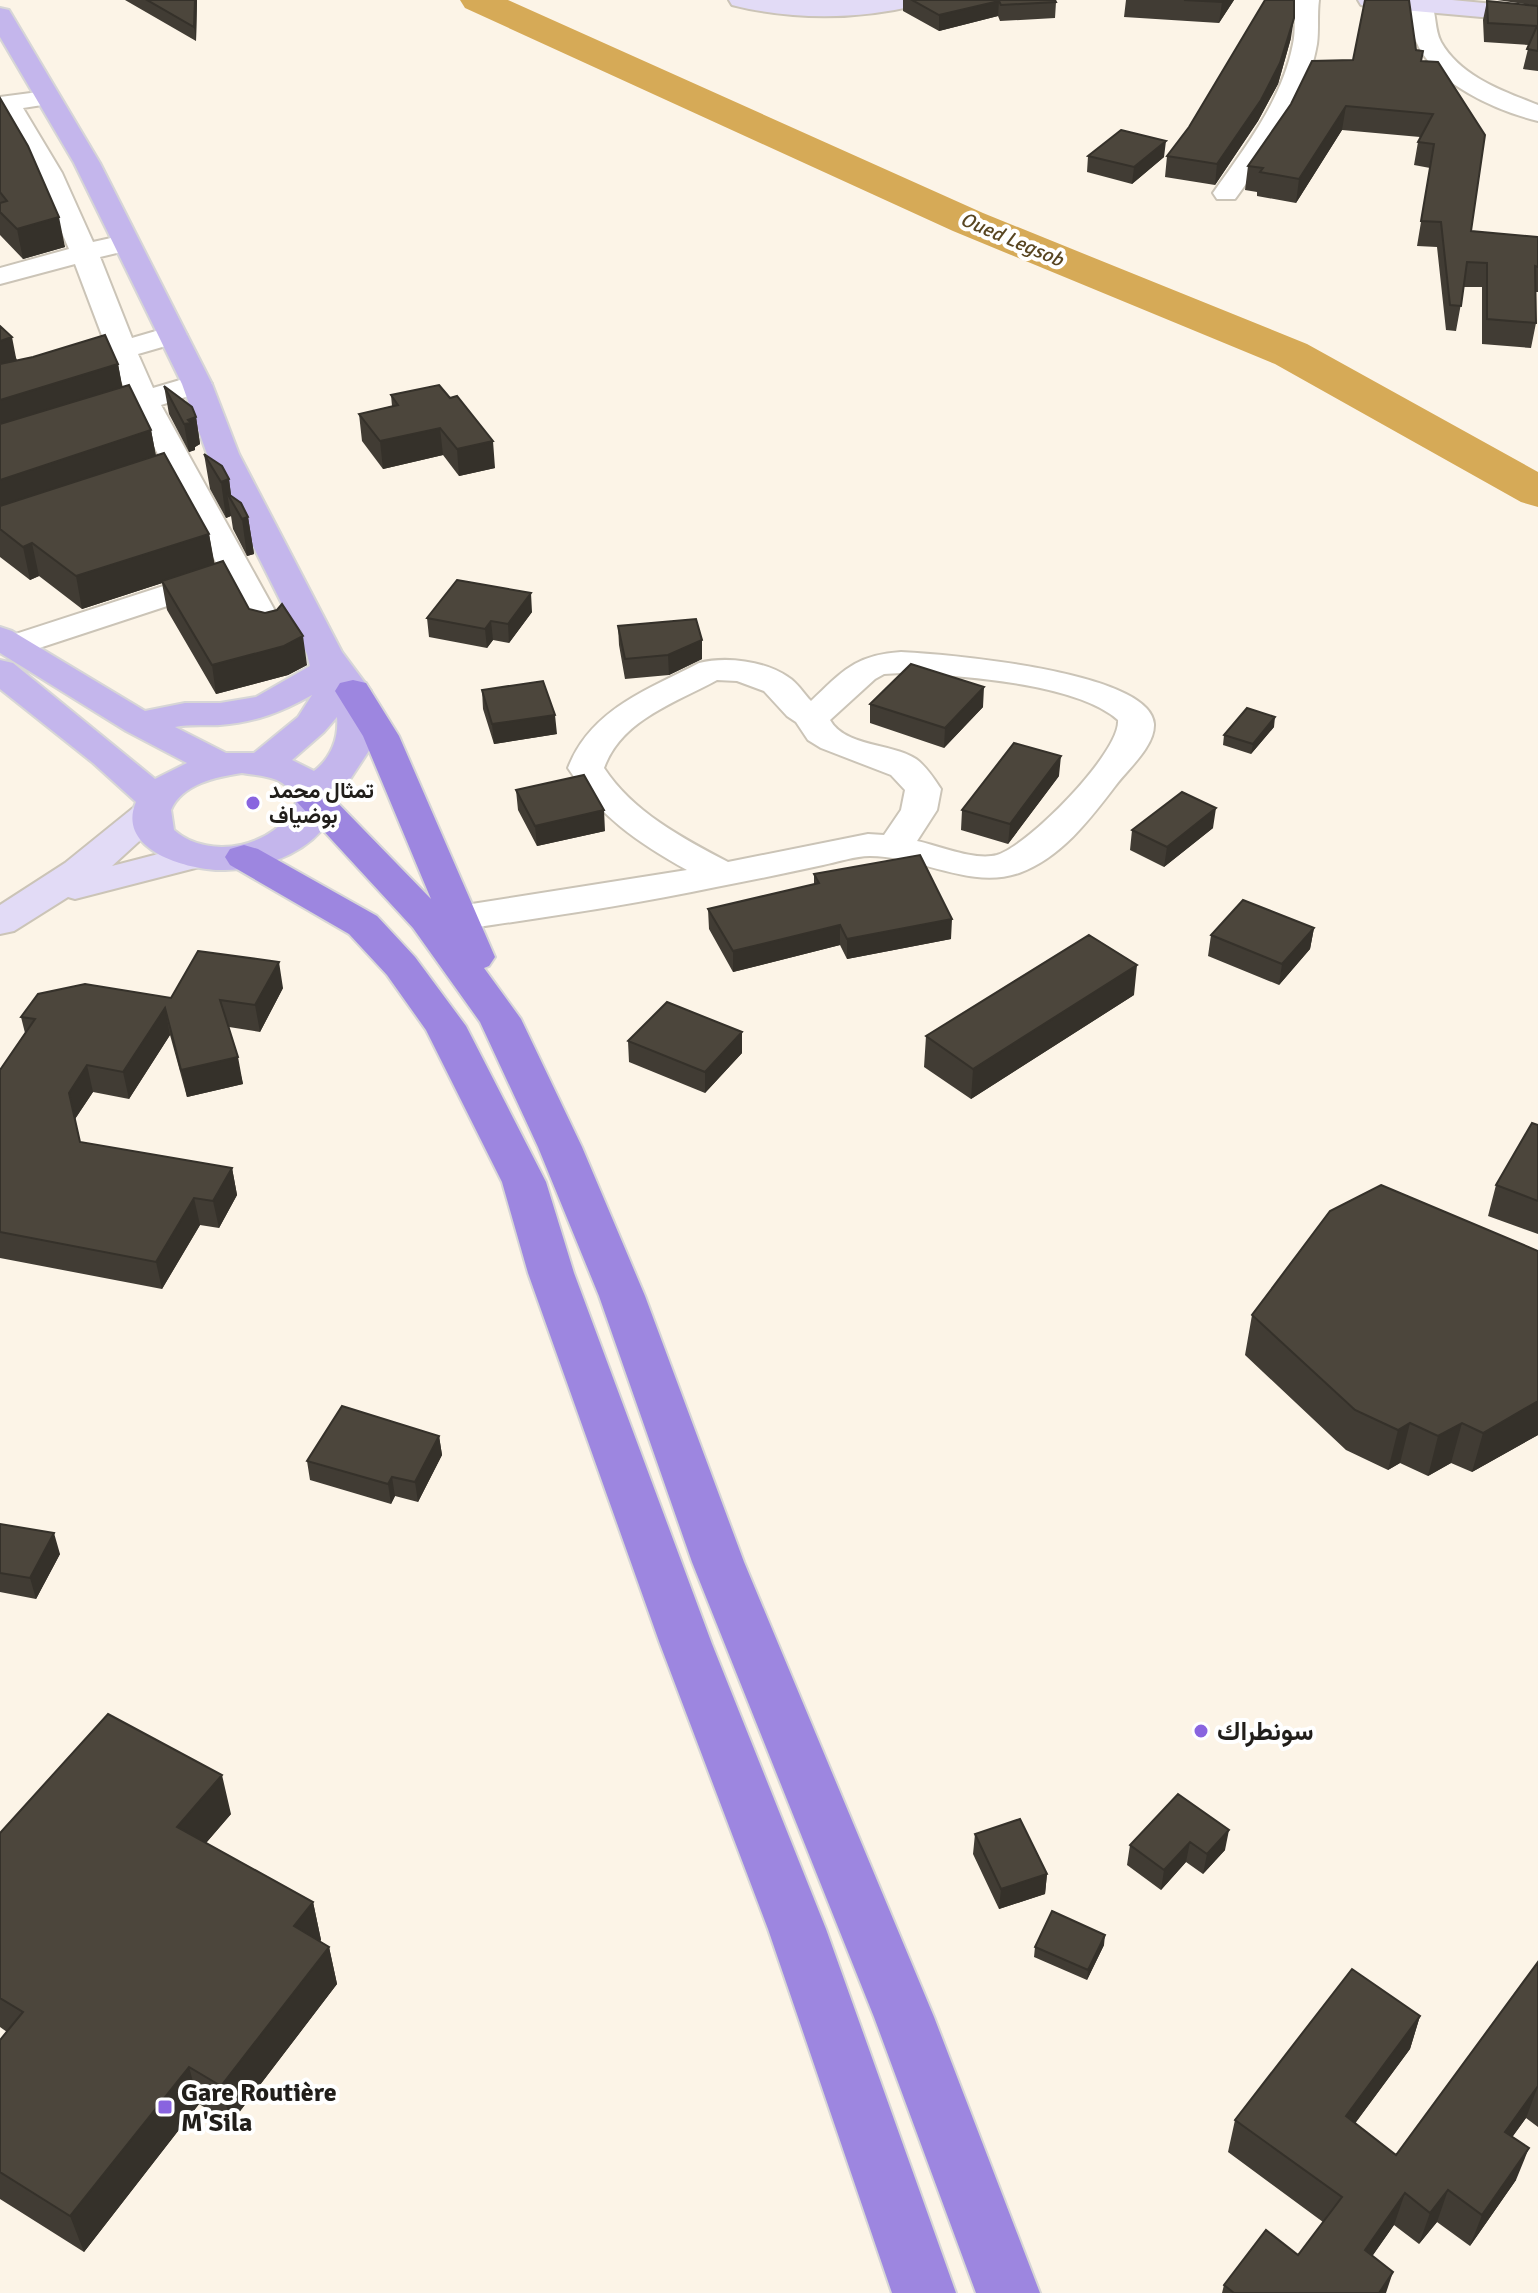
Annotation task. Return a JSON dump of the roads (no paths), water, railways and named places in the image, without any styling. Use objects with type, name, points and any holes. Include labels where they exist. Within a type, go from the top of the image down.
[{"type":"highway","points":[[336,672],[381,736],[500,1019],[560,1147],[622,1296],[718,1562],[898,2002],[1008,2293]]},
{"type":"highway","points":[[314,796],[427,919],[500,1019]]},
{"type":"highway","points":[[220,857],[363,925],[401,966],[445,1026],[524,1182],[551,1273],[686,1644],[797,1929],[924,2293]]},
{"type":"main road","points":[[741,0],[821,9],[847,9],[908,0]]},
{"type":"main road","points":[[1370,0],[1538,15]]},
{"type":"main road","points":[[0,15],[46,98],[87,163],[128,243],[197,384],[223,454],[336,672],[356,725],[351,749],[338,770],[314,796],[313,816],[303,830],[288,842],[53,893]]},
{"type":"main road","points":[[4,652],[220,765]]},
{"type":"main road","points":[[4,652],[154,806],[153,826],[161,839],[176,850],[220,857]]},
{"type":"main road","points":[[139,723],[185,714],[220,714],[266,706],[336,672]]},
{"type":"main road","points":[[264,763],[305,730],[329,701],[336,672]]},
{"type":"main road","points":[[0,922],[53,893],[121,840],[181,778],[220,765],[264,763],[293,773],[314,796]]},
{"type":"street","points":[[1226,193],[1255,153],[1298,69],[1306,43],[1307,0]]},
{"type":"street","points":[[1421,4],[1428,41],[1453,73],[1492,96],[1536,112]]},
{"type":"street","points":[[46,98],[4,103],[45,168],[86,252],[144,400],[268,629]]},
{"type":"street","points":[[45,168],[87,163]]},
{"type":"street","points":[[0,276],[128,243]]},
{"type":"street","points":[[0,386],[173,335]]},
{"type":"street","points":[[86,419],[197,384]]},
{"type":"street","points":[[150,477],[223,454]]},
{"type":"street","points":[[4,652],[277,561]]},
{"type":"street","points":[[459,918],[646,890],[868,845],[895,847],[980,867],[1014,863],[1038,849],[1089,797],[1136,734],[1135,717],[1129,708],[1111,698],[1013,674],[943,664],[905,662],[880,664],[866,669],[819,712],[810,715]]},
{"type":"street","points":[[722,874],[651,831],[597,789],[586,768],[593,749],[609,729],[629,713],[711,670],[741,671],[776,684],[799,709],[810,715],[820,733],[833,741],[904,767],[923,789],[919,810],[895,847]]},
{"type":"waterway","name":"Oued Legsob","points":[[478,0],[968,222],[1291,354],[1538,492]]},
{"type":"place","name":"تمثال محمد بوضياف","points":[[253,803]]},
{"type":"place","name":"سونطراك","points":[[1201,1731]]},
{"type":"place","name":"Gare Routière M'Sila","points":[[165,2107]]}]
